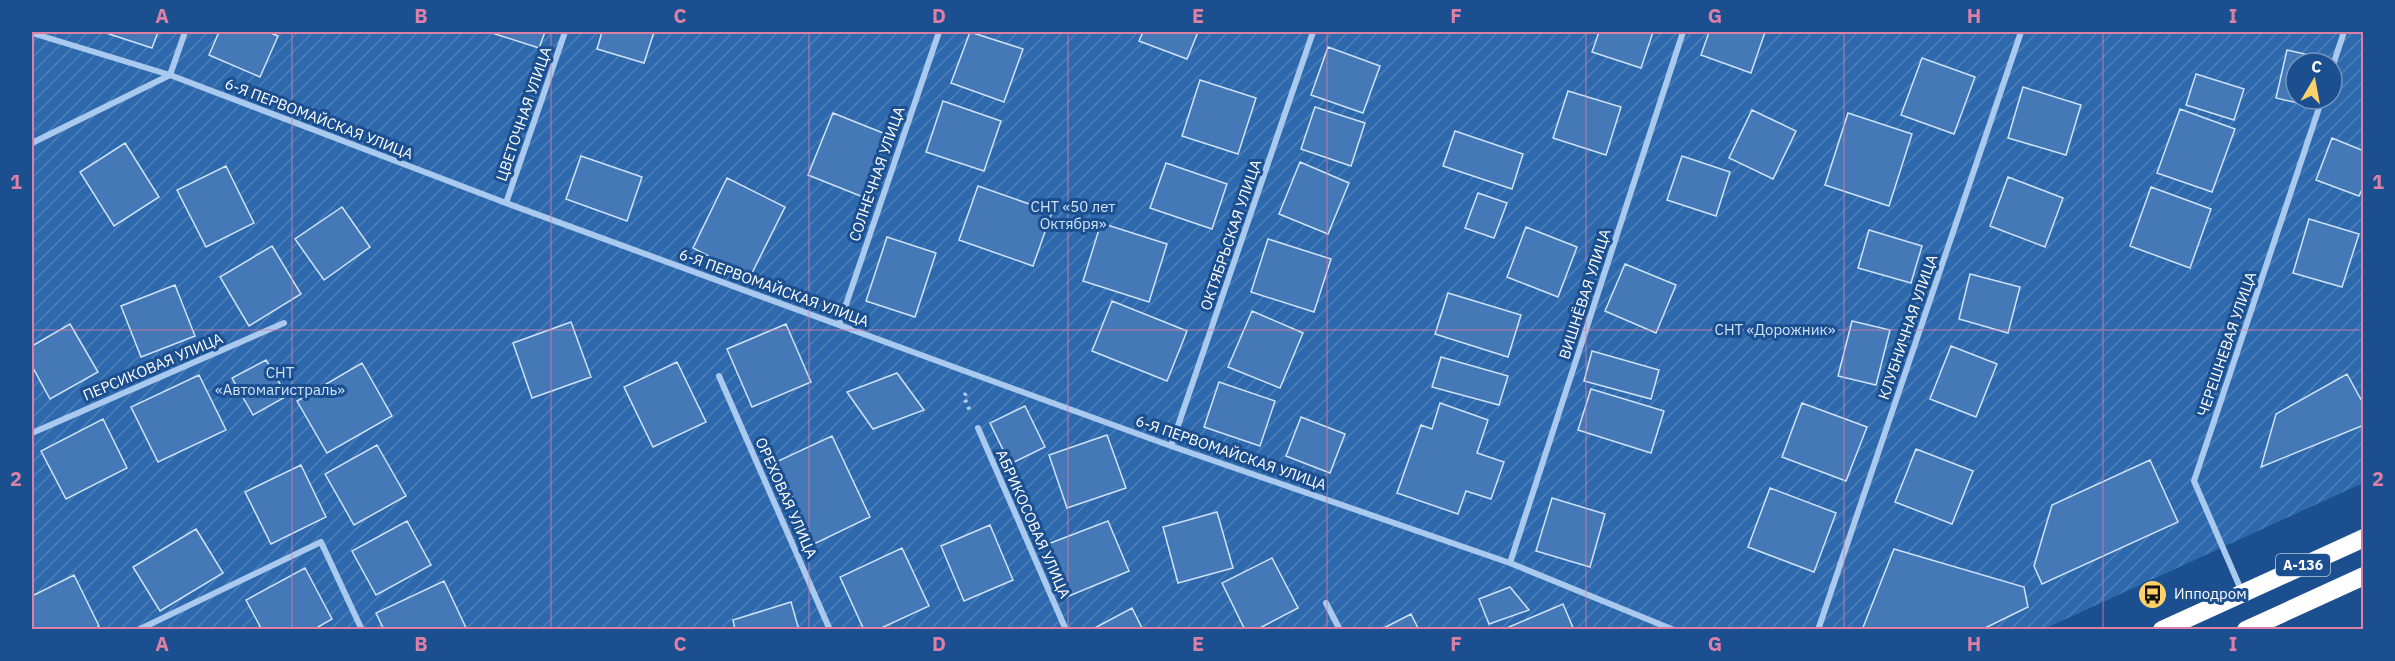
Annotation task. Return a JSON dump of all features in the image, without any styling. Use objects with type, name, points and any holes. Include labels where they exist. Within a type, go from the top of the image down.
[{"type":"highway","name":"А-136","points":[[2162,630],[2364,538]]},
{"type":"highway","name":"А-136","points":[[2246,630],[2364,576]]},
{"type":"street","points":[[32,143],[170,75],[185,32]]},
{"type":"street","name":"ЦВЕТОЧНАЯ УЛИЦА","points":[[506,203],[565,32]]},
{"type":"street","name":"СОЛНЕЧНАЯ УЛИЦА","points":[[839,325],[939,32]]},
{"type":"street","name":"ОКТЯБРЬСКАЯ УЛИЦА","points":[[1172,446],[1313,32]]},
{"type":"street","name":"ВИШНЁВАЯ УЛИЦА","points":[[1510,563],[1683,32]]},
{"type":"street","name":"КЛУБНИЧНАЯ УЛИЦА","points":[[1818,630],[2020,32]]},
{"type":"street","points":[[2338,51],[2344,32]]},
{"type":"street","name":"6-Я ПЕРВОМАЙСКАЯ УЛИЦА","points":[[32,33],[170,75],[506,203],[973,374],[1172,446],[1510,563],[1674,630]]},
{"type":"street","name":"ЧЕРЕШНЕВАЯ УЛИЦА","points":[[2242,592],[2194,481],[2318,111]]},
{"type":"street","name":"ПЕРСИКОВАЯ УЛИЦА","points":[[32,433],[284,323]]},
{"type":"street","name":"ОРЕХОВАЯ УЛИЦА","points":[[719,376],[830,630]]},
{"type":"street","name":"АБРИКОСОВАЯ УЛИЦА","points":[[978,428],[1066,630]]},
{"type":"street","points":[[138,630],[321,542],[362,630]]},
{"type":"street","points":[[1326,603],[1341,630]]},
{"type":"path","points":[[973,374],[964,397],[978,428]]},
{"type":"green space","points":[[32,32],[2363,32],[2363,483],[2044,629],[32,629]]},
{"type":"building","points":[[103,32],[158,32],[152,48]]},
{"type":"building","points":[[219,32],[268,32],[278,36],[260,77],[209,55]]},
{"type":"building","points":[[489,32],[545,32],[539,48]]},
{"type":"building","points":[[602,32],[654,32],[644,63],[597,49]]},
{"type":"building","points":[[970,32],[1023,49],[1004,102],[951,83]]},
{"type":"building","points":[[1143,32],[1198,32],[1187,59],[1139,41]]},
{"type":"building","points":[[1599,32],[1653,32],[1641,68],[1592,52]]},
{"type":"building","points":[[1709,32],[1765,32],[1751,73],[1701,55]]},
{"type":"building","points":[[1328,47],[1380,66],[1363,113],[1311,95]]},
{"type":"building","points":[[1922,58],[1975,77],[1954,134],[1901,115]]},
{"type":"building","points":[[2284,63],[2284,100],[2276,98]]},
{"type":"building","points":[[2196,74],[2244,89],[2234,120],[2186,105]]},
{"type":"building","points":[[1200,80],[1256,98],[1238,154],[1182,136]]},
{"type":"building","points":[[2023,87],[2081,105],[2066,155],[2008,138]]},
{"type":"building","points":[[1568,91],[1621,107],[1606,155],[1553,138]]},
{"type":"building","points":[[943,101],[1001,121],[984,171],[926,152]]},
{"type":"building","points":[[1315,107],[1365,123],[1351,166],[1301,149]]},
{"type":"building","points":[[2180,109],[2235,129],[2212,192],[2157,173]]},
{"type":"building","points":[[1752,110],[1796,131],[1773,179],[1729,158]]},
{"type":"building","points":[[833,113],[888,135],[863,197],[808,175]]},
{"type":"building","points":[[1848,113],[1912,134],[1889,206],[1825,185]]},
{"type":"building","points":[[1455,131],[1523,154],[1512,189],[1443,166]]},
{"type":"building","points":[[2332,138],[2364,151],[2364,185],[2359,196],[2316,180]]},
{"type":"building","points":[[125,143],[159,197],[114,226],[80,172]]},
{"type":"building","points":[[581,156],[642,177],[627,221],[566,199]]},
{"type":"building","points":[[1682,156],[1730,172],[1716,216],[1667,200]]},
{"type":"building","points":[[1300,162],[1349,183],[1328,234],[1279,214]]},
{"type":"building","points":[[1166,163],[1227,184],[1212,229],[1150,208]]},
{"type":"building","points":[[226,166],[254,223],[206,247],[177,190]]},
{"type":"building","points":[[2008,177],[2063,198],[2045,247],[1990,226]]},
{"type":"building","points":[[727,178],[785,207],[750,277],[693,248]]},
{"type":"building","points":[[978,186],[1052,212],[1033,266],[959,240]]},
{"type":"building","points":[[2151,187],[2211,209],[2190,268],[2130,246]]},
{"type":"building","points":[[1478,193],[1507,203],[1494,238],[1465,228]]},
{"type":"building","points":[[342,207],[370,247],[324,280],[295,239]]},
{"type":"building","points":[[2309,219],[2359,234],[2342,287],[2293,273]]},
{"type":"building","points":[[1101,223],[1167,244],[1149,302],[1083,281]]},
{"type":"building","points":[[1526,227],[1577,247],[1558,297],[1507,277]]},
{"type":"building","points":[[1869,230],[1922,246],[1911,283],[1858,268]]},
{"type":"building","points":[[887,237],[936,253],[915,317],[866,301]]},
{"type":"building","points":[[1268,239],[1331,259],[1314,312],[1251,292]]},
{"type":"building","points":[[272,246],[301,294],[249,326],[220,277]]},
{"type":"building","points":[[1625,264],[1676,285],[1656,333],[1605,311]]},
{"type":"building","points":[[1970,274],[2020,287],[2008,333],[1959,319]]},
{"type":"building","points":[[175,285],[195,336],[141,357],[121,306]]},
{"type":"building","points":[[1448,293],[1521,315],[1508,357],[1435,334]]},
{"type":"building","points":[[1112,301],[1187,331],[1167,381],[1092,351]]},
{"type":"building","points":[[1252,311],[1303,333],[1280,388],[1228,367]]},
{"type":"building","points":[[1852,321],[1890,330],[1876,385],[1838,376]]},
{"type":"building","points":[[571,322],[591,377],[532,398],[513,343]]},
{"type":"building","points":[[70,324],[98,372],[50,399],[32,366],[32,346]]},
{"type":"building","points":[[786,324],[811,382],[752,407],[727,349]]},
{"type":"building","points":[[1951,346],[1997,364],[1976,417],[1930,399]]},
{"type":"building","points":[[1592,351],[1659,370],[1651,399],[1584,381]]},
{"type":"building","points":[[1441,357],[1508,376],[1499,405],[1432,387]]},
{"type":"building","points":[[266,360],[287,396],[253,415],[232,378]]},
{"type":"building","points":[[677,362],[706,422],[653,447],[624,387]]},
{"type":"building","points":[[362,363],[392,416],[327,453],[297,401]]},
{"type":"building","points":[[897,373],[924,410],[873,429],[847,392]]},
{"type":"building","points":[[2347,374],[2364,405],[2364,425],[2261,467],[2276,414]]},
{"type":"building","points":[[199,375],[226,430],[158,462],[131,407]]},
{"type":"building","points":[[1219,382],[1275,401],[1260,446],[1204,427]]},
{"type":"building","points":[[1591,389],[1664,411],[1651,453],[1578,430]]},
{"type":"building","points":[[1440,403],[1488,420],[1477,453],[1504,462],[1491,499],[1466,491],[1458,514],[1397,493],[1421,425],[1432,429]]},
{"type":"building","points":[[1802,403],[1867,427],[1846,481],[1782,457]]},
{"type":"building","points":[[1025,406],[1045,447],[1010,464],[990,423]]},
{"type":"building","points":[[1301,417],[1345,434],[1330,473],[1286,456]]},
{"type":"building","points":[[103,419],[127,468],[66,499],[41,451]]},
{"type":"building","points":[[1107,435],[1126,488],[1067,508],[1049,455]]},
{"type":"building","points":[[832,436],[870,517],[814,544],[776,462]]},
{"type":"building","points":[[377,445],[406,496],[354,525],[325,474]]},
{"type":"building","points":[[1916,449],[1973,471],[1952,524],[1895,502]]},
{"type":"building","points":[[2150,460],[2178,522],[2042,584],[2034,566],[2052,505]]},
{"type":"building","points":[[301,465],[326,517],[271,544],[245,492]]},
{"type":"building","points":[[1770,488],[1836,513],[1814,572],[1748,547]]},
{"type":"building","points":[[1552,498],[1605,514],[1590,567],[1536,551]]},
{"type":"building","points":[[1217,512],[1233,568],[1178,583],[1163,527]]},
{"type":"building","points":[[407,521],[431,565],[376,595],[352,551]]},
{"type":"building","points":[[1108,521],[1129,571],[1069,596],[1048,544]]},
{"type":"building","points":[[990,525],[1013,580],[964,601],[941,546]]},
{"type":"building","points":[[196,529],[223,573],[160,611],[133,567]]},
{"type":"building","points":[[902,548],[929,606],[877,630],[864,630],[840,577]]},
{"type":"building","points":[[1894,549],[2024,587],[2028,607],[1981,630],[1862,630]]},
{"type":"building","points":[[1272,558],[1298,608],[1256,630],[1245,630],[1222,583]]},
{"type":"building","points":[[305,568],[332,619],[313,630],[262,630],[246,600]]},
{"type":"building","points":[[74,575],[99,626],[93,630],[32,630],[32,596]]},
{"type":"building","points":[[444,581],[467,630],[384,630],[376,613]]},
{"type":"building","points":[[1510,587],[1529,610],[1489,624],[1479,599]]},
{"type":"building","points":[[791,602],[799,630],[735,630],[733,620]]},
{"type":"building","points":[[1563,604],[1574,630],[1502,630]]},
{"type":"building","points":[[1132,608],[1143,630],[1091,630]]},
{"type":"building","points":[[1411,614],[1419,630],[1380,630]]},
{"type":"place","name":"Ипподром","points":[[2153,594]]},
{"type":"park label","name":"СНТ «50 лет Октября»","points":[[1073,216]]},
{"type":"park label","name":"СНТ «Дорожник»","points":[[1775,330]]},
{"type":"park label","name":"СНТ «Автомагистраль»","points":[[280,382]]}]
